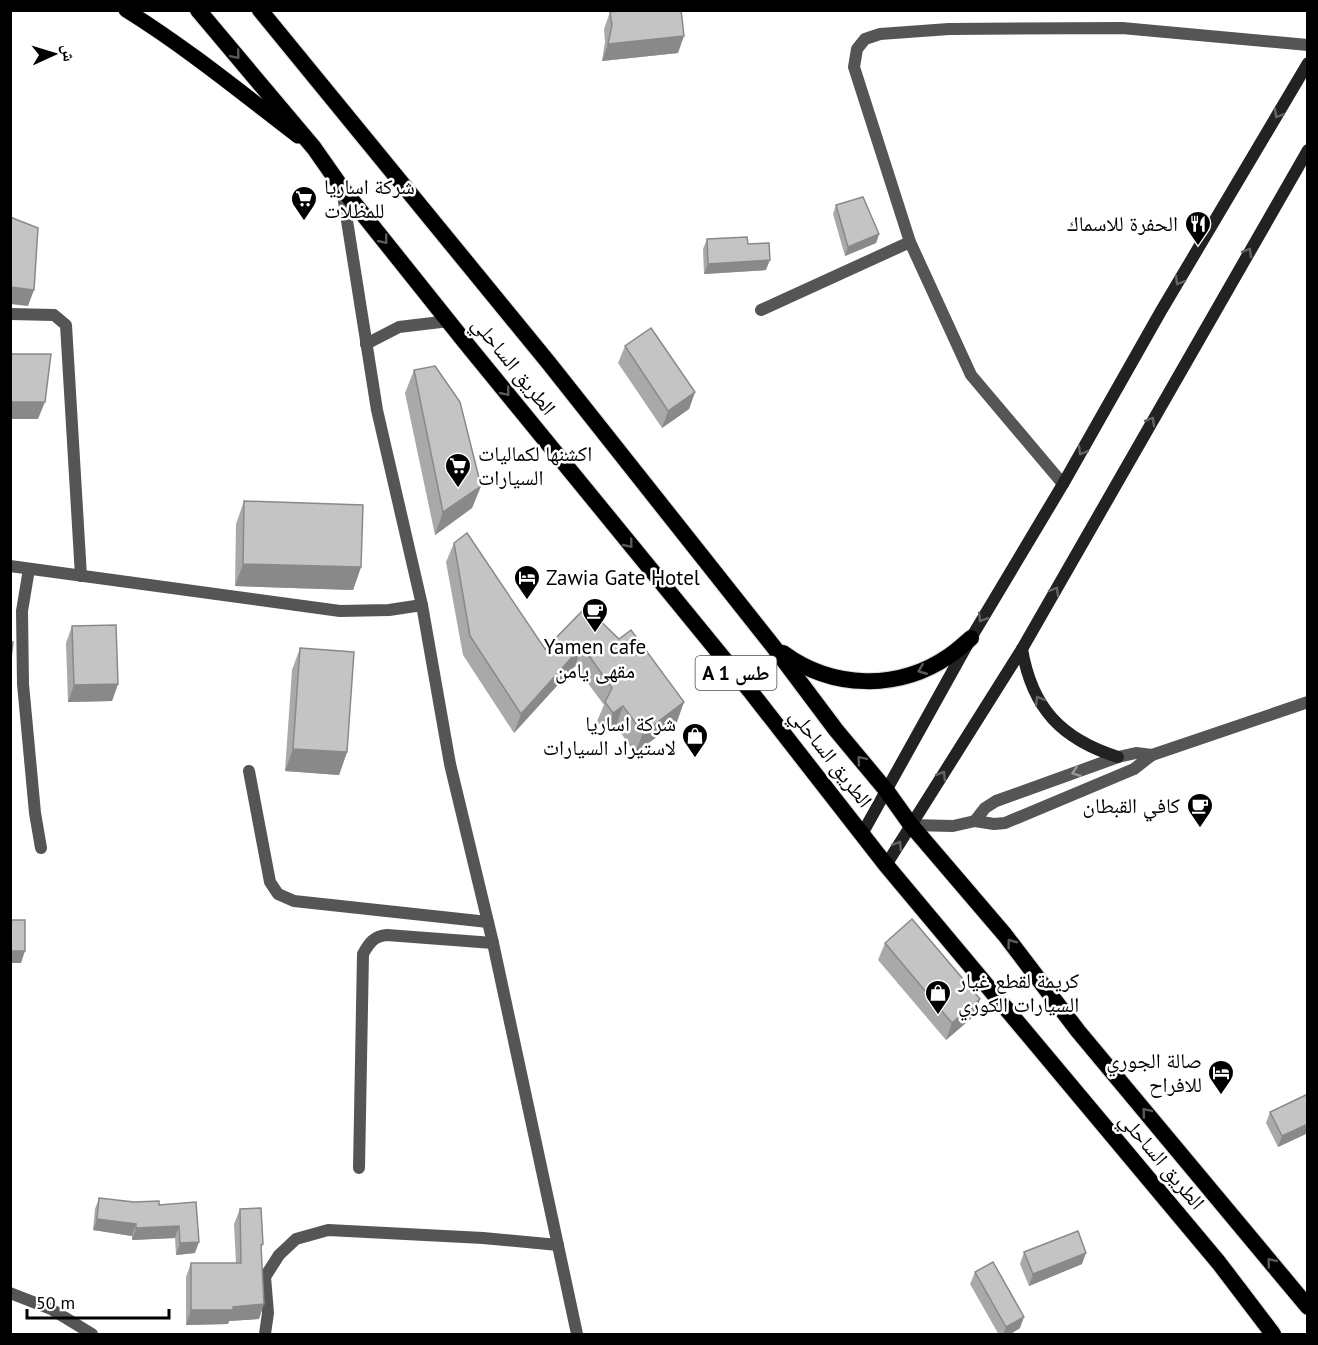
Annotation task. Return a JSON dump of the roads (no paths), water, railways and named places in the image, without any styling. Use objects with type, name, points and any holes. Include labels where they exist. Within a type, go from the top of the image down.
[{"type":"highway","name":"الطريق الساحلي","points":[[198,10],[314,148],[342,188],[751,692],[886,865],[1219,1263],[1273,1335]]},
{"type":"highway","name":"الطريق الساحلي","points":[[260,10],[548,362],[773,646],[836,730],[886,790],[911,825],[1005,935],[1078,1031],[1308,1307]]},
{"type":"highway","points":[[773,646],[795,662],[820,674],[846,681],[873,682],[900,678],[927,669],[950,656],[971,638]]},
{"type":"main road","points":[[126,10],[217,73],[314,148]]},
{"type":"main road","points":[[862,834],[971,638],[1308,63]]},
{"type":"main road","points":[[886,865],[1022,649],[1308,150]]},
{"type":"main road","points":[[1022,649],[1033,691],[1044,710],[1059,727],[1077,740],[1118,758]]},
{"type":"street","points":[[1063,484],[971,375],[910,242],[854,67],[857,49],[865,39],[880,34],[949,29],[1122,28],[1308,45]]},
{"type":"street","points":[[342,188],[377,410],[422,605],[450,764],[493,944],[578,1335]]},
{"type":"street","points":[[761,310],[910,242]]},
{"type":"street","points":[[10,314],[54,315],[66,325],[81,576]]},
{"type":"street","points":[[366,344],[399,327],[449,321]]},
{"type":"street","points":[[10,566],[340,610],[388,610],[422,605]]},
{"type":"street","points":[[28,569],[22,611],[23,684],[34,813],[41,848]]},
{"type":"street","points":[[911,825],[953,826],[975,821],[1005,823],[1134,769],[1152,755],[1308,702]]},
{"type":"street","points":[[975,821],[985,808],[996,801],[1118,758],[1136,753],[1152,755]]},
{"type":"street","points":[[249,771],[270,882],[278,894],[294,901],[488,922]]},
{"type":"street","points":[[359,1168],[363,954],[368,944],[379,936],[387,935],[493,944]]},
{"type":"street","points":[[265,1335],[268,1313],[265,1278],[279,1255],[296,1239],[328,1230],[483,1238],[558,1245]]},
{"type":"street","points":[[10,1293],[51,1309],[92,1335]]},
{"type":"place","name":"شركة اساريا للمظلات","points":[[304,222]]},
{"type":"place","name":"الحفرة للاسماك","points":[[1198,247]]},
{"type":"place","name":"اكشنها لكماليات السيارات","points":[[458,489]]},
{"type":"place","name":"Zawia Gate Hotel","points":[[527,601]]},
{"type":"place","name":"Yamen cafe مقهى يامن","points":[[595,634]]},
{"type":"place","name":"شركة اساريا لاستيراد السيارات","points":[[695,759]]},
{"type":"place","name":"كافي القبطان","points":[[1200,829]]},
{"type":"place","name":"كريمة لقطع غيار السيارات الكوري","points":[[938,1016]]},
{"type":"place","name":"صالة الجوري للافراح","points":[[1221,1096]]}]
